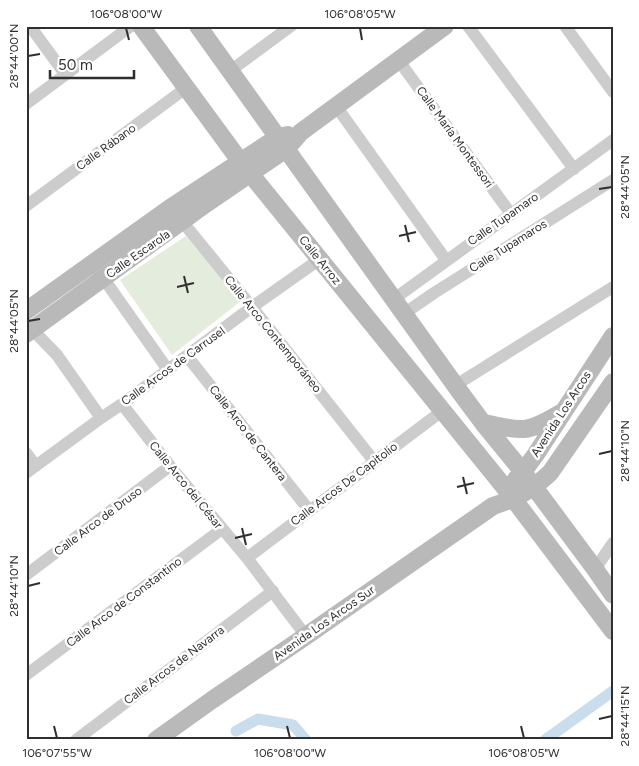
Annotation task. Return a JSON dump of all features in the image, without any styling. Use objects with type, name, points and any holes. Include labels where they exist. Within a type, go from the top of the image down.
[{"type":"main road","name":"Calle Arroz","points":[[141,26],[245,167],[509,494],[613,631]]},
{"type":"main road","points":[[198,26],[483,423],[523,472],[613,594]]},
{"type":"main road","points":[[245,167],[301,132],[445,26]]},
{"type":"main road","name":"Calle Escarola","points":[[26,311],[170,208],[245,167]]},
{"type":"main road","name":"Calle Escarola","points":[[28,329],[182,222],[245,167]]},
{"type":"main road","name":"Avenida Los Arcos","points":[[509,494],[613,336]]},
{"type":"main road","name":"Avenida Los Arcos","points":[[509,494],[534,487],[550,473],[613,382]]},
{"type":"main road","points":[[483,423],[524,429],[537,425],[564,411]]},
{"type":"main road","name":"Avenida Los Arcos Sur","points":[[156,740],[509,494]]},
{"type":"street","points":[[30,26],[66,74]]},
{"type":"street","points":[[26,104],[132,26]]},
{"type":"street","points":[[230,71],[291,26]]},
{"type":"street","points":[[468,26],[574,169]]},
{"type":"street","points":[[565,26],[613,92]]},
{"type":"street","name":"Calle María Montessori","points":[[399,61],[511,214]]},
{"type":"street","name":"Calle Rábano","points":[[26,206],[186,88]]},
{"type":"street","points":[[336,106],[446,260]]},
{"type":"street","name":"Calle Tupamaro","points":[[394,299],[613,140]]},
{"type":"street","name":"Calle Tupamaros","points":[[405,313],[613,180]]},
{"type":"street","name":"Calle Arco Contemporáneo","points":[[170,208],[252,307],[374,461]]},
{"type":"street","name":"Calle Arcos de Carrusel","points":[[31,469],[320,259]]},
{"type":"street","points":[[93,264],[168,370]]},
{"type":"street","points":[[456,385],[613,287]]},
{"type":"street","points":[[28,329],[57,355],[101,418]]},
{"type":"street","name":"Calle Arco de Cantera","points":[[187,356],[309,510]]},
{"type":"street","name":"Calle Arco del César","points":[[122,404],[170,466],[247,558],[306,636]]},
{"type":"street","name":"Calle Arcos De Capitolio","points":[[247,558],[442,411]]},
{"type":"street","points":[[26,452],[31,469]]},
{"type":"street","name":"Calle Arco de Druso","points":[[26,575],[170,466]]},
{"type":"street","name":"Calle Arco de Constantino","points":[[26,675],[222,529]]},
{"type":"street","points":[[595,569],[613,543]]},
{"type":"street","name":"Calle Arcos de Navarra","points":[[76,740],[272,591]]},
{"type":"green space","points":[[186,236],[241,301],[172,355],[120,280]]},
{"type":"waterway","points":[[545,740],[613,691]]},
{"type":"waterway","points":[[236,731],[258,719],[293,725],[306,740]]}]
